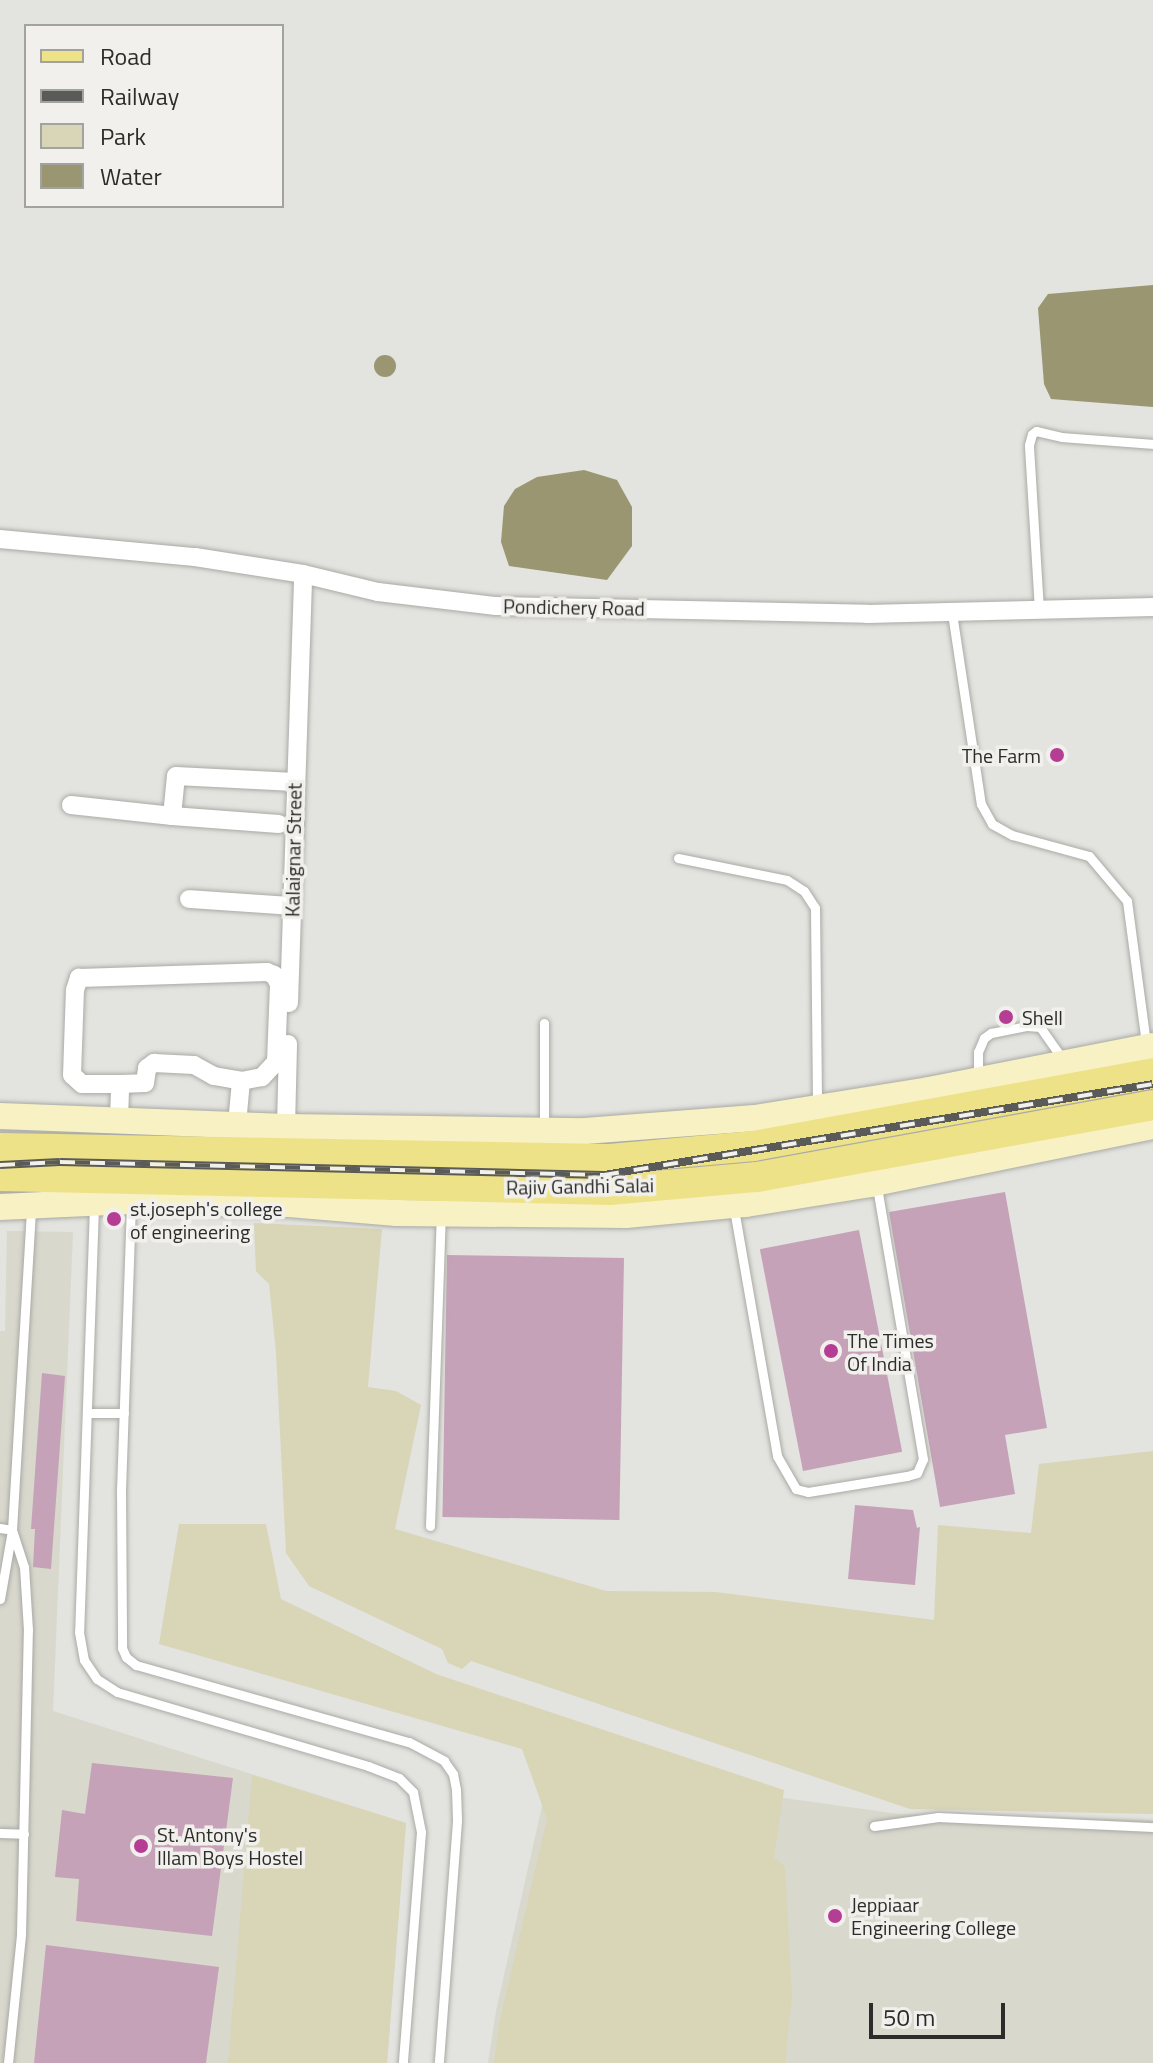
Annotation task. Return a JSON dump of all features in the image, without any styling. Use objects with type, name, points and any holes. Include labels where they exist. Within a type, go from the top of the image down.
[{"type":"main road","name":"Rajiv Gandhi Salai","points":[[0,1148],[608,1159],[753,1146],[1151,1055]]},
{"type":"main road","name":"Rajiv Gandhi Salai","points":[[0,1176],[32,1176],[94,1190],[131,1190],[207,1181],[610,1190],[757,1177],[1153,1105]]},
{"type":"main road","points":[[207,1181],[209,1150]]},
{"type":"street","name":"Pondichery Road","points":[[0,539],[195,557],[303,574],[378,592],[496,606],[952,613],[1153,607]]},
{"type":"street","name":"Kalaignar Street","points":[[286,1127],[303,574]]},
{"type":"street","points":[[172,816],[176,776],[295,782]]},
{"type":"street","points":[[71,805],[279,824]]},
{"type":"street","points":[[189,899],[292,906]]},
{"type":"street","points":[[267,972],[274,975],[279,984],[276,1062],[262,1077],[241,1081],[214,1076],[194,1065],[154,1063],[147,1068],[145,1083],[120,1084],[82,1084],[72,1075],[75,990],[84,976],[267,972]]},
{"type":"street","points":[[0,1116],[286,1127],[585,1131],[755,1118],[1065,1064],[1151,1055]]},
{"type":"street","points":[[237,1124],[241,1081]]},
{"type":"street","points":[[119,1119],[120,1084]]},
{"type":"street","points":[[131,1190],[441,1213],[626,1215],[734,1205],[876,1183],[1153,1126]]},
{"type":"street","points":[[1119,1133],[1153,1134]]},
{"type":"street","points":[[0,1207],[31,1207],[94,1190]]},
{"type":"lane","points":[[1039,610],[1029,445],[1032,434],[1036,431],[1062,437],[1153,444]]},
{"type":"lane","points":[[952,613],[981,804],[992,824],[1012,835],[1089,856],[1127,901],[1151,1055]]},
{"type":"lane","points":[[678,858],[787,880],[804,891],[815,908],[817,1108]]},
{"type":"lane","points":[[544,1023],[544,1130]]},
{"type":"lane","points":[[978,1080],[978,1052],[984,1038],[991,1033],[1027,1026],[1040,1027],[1065,1064]]},
{"type":"lane","points":[[94,1148],[79,1632],[84,1660],[97,1679],[117,1692],[368,1766],[399,1778],[413,1792],[421,1832],[403,2063]]},
{"type":"lane","points":[[132,1148],[124,1413],[122,1632],[126,1657],[136,1665],[162,1674],[409,1742],[444,1761],[453,1774],[457,1821],[439,2063]]},
{"type":"lane","points":[[0,1599],[12,1530],[32,1176]]},
{"type":"lane","points":[[734,1205],[777,1456],[796,1489],[808,1492],[822,1490],[917,1473],[923,1459],[876,1183]]},
{"type":"lane","points":[[430,1526],[441,1213]]},
{"type":"lane","points":[[87,1413],[124,1413]]},
{"type":"lane","points":[[0,1528],[12,1530]]},
{"type":"lane","points":[[8,2063],[24,1834],[27,1591],[12,1530]]},
{"type":"lane","points":[[874,1826],[938,1817],[1153,1827]]},
{"type":"lane","points":[[0,1833],[24,1834]]},
{"type":"lane","points":[[0,2010],[13,2010]]},
{"type":"shaded area","points":[[7,1231],[73,1232],[53,1711],[406,1823],[387,2063],[0,2063],[0,1331],[5,1331]]},
{"type":"shaded area","name":"Jeppiaar Engineering College","points":[[551,1766],[899,1814],[1153,1820],[1153,2063],[488,2063],[496,2011]]},
{"type":"green space","points":[[254,1223],[382,1229],[368,1387],[396,1391],[421,1405],[395,1529],[606,1591],[716,1592],[934,1620],[938,1525],[1031,1533],[1039,1464],[1153,1451],[1153,1814],[910,1809],[471,1661],[462,1669],[448,1663],[442,1649],[309,1586],[286,1553],[276,1352],[269,1284],[256,1271]]},
{"type":"green space","points":[[179,1524],[266,1524],[281,1599],[436,1674],[784,1790],[774,1857],[785,1867],[792,1997],[785,2063],[494,2063],[499,2024],[547,1819],[522,1749],[159,1644]]},
{"type":"green space","points":[[252,1775],[406,1823],[387,2063],[228,2063]]},
{"type":"water","points":[[1153,285],[1153,407],[1051,399],[1044,384],[1038,308],[1048,294]]},
{"type":"water","points":[[385,355],[393,358],[396,366],[393,374],[385,377],[377,374],[374,366],[377,358]]},
{"type":"water","points":[[584,470],[617,480],[632,507],[632,546],[607,580],[509,566],[501,542],[504,506],[515,489],[537,477]]},
{"type":"building","points":[[1005,1192],[1047,1428],[1005,1435],[1015,1494],[940,1507],[889,1212]]},
{"type":"building","name":"The Times Of India","points":[[859,1230],[902,1452],[803,1471],[760,1249]]},
{"type":"building","points":[[447,1255],[624,1258],[619,1520],[442,1517]]},
{"type":"building","points":[[42,1373],[65,1376],[51,1569],[33,1567],[35,1529],[31,1529]]},
{"type":"building","points":[[855,1505],[913,1510],[917,1528],[920,1527],[915,1585],[848,1579]]},
{"type":"building","points":[[92,1763],[233,1778],[212,1936],[76,1921],[79,1879],[55,1877],[62,1810],[85,1814]]},
{"type":"building","points":[[46,1945],[219,1967],[206,2063],[34,2063]]},
{"type":"railway","points":[[0,1165],[60,1162],[604,1175],[1153,1084]]},
{"type":"place","name":"The Farm","points":[[1057,755]]},
{"type":"place","name":"Shell","points":[[1006,1017]]},
{"type":"place","name":"st.joseph's college of engineering","points":[[114,1219]]},
{"type":"place","name":"The Times Of India","points":[[831,1351]]},
{"type":"place","name":"St. Antony's Illam Boys Hostel","points":[[141,1846]]},
{"type":"place","name":"Jeppiaar Engineering College","points":[[835,1916]]}]
